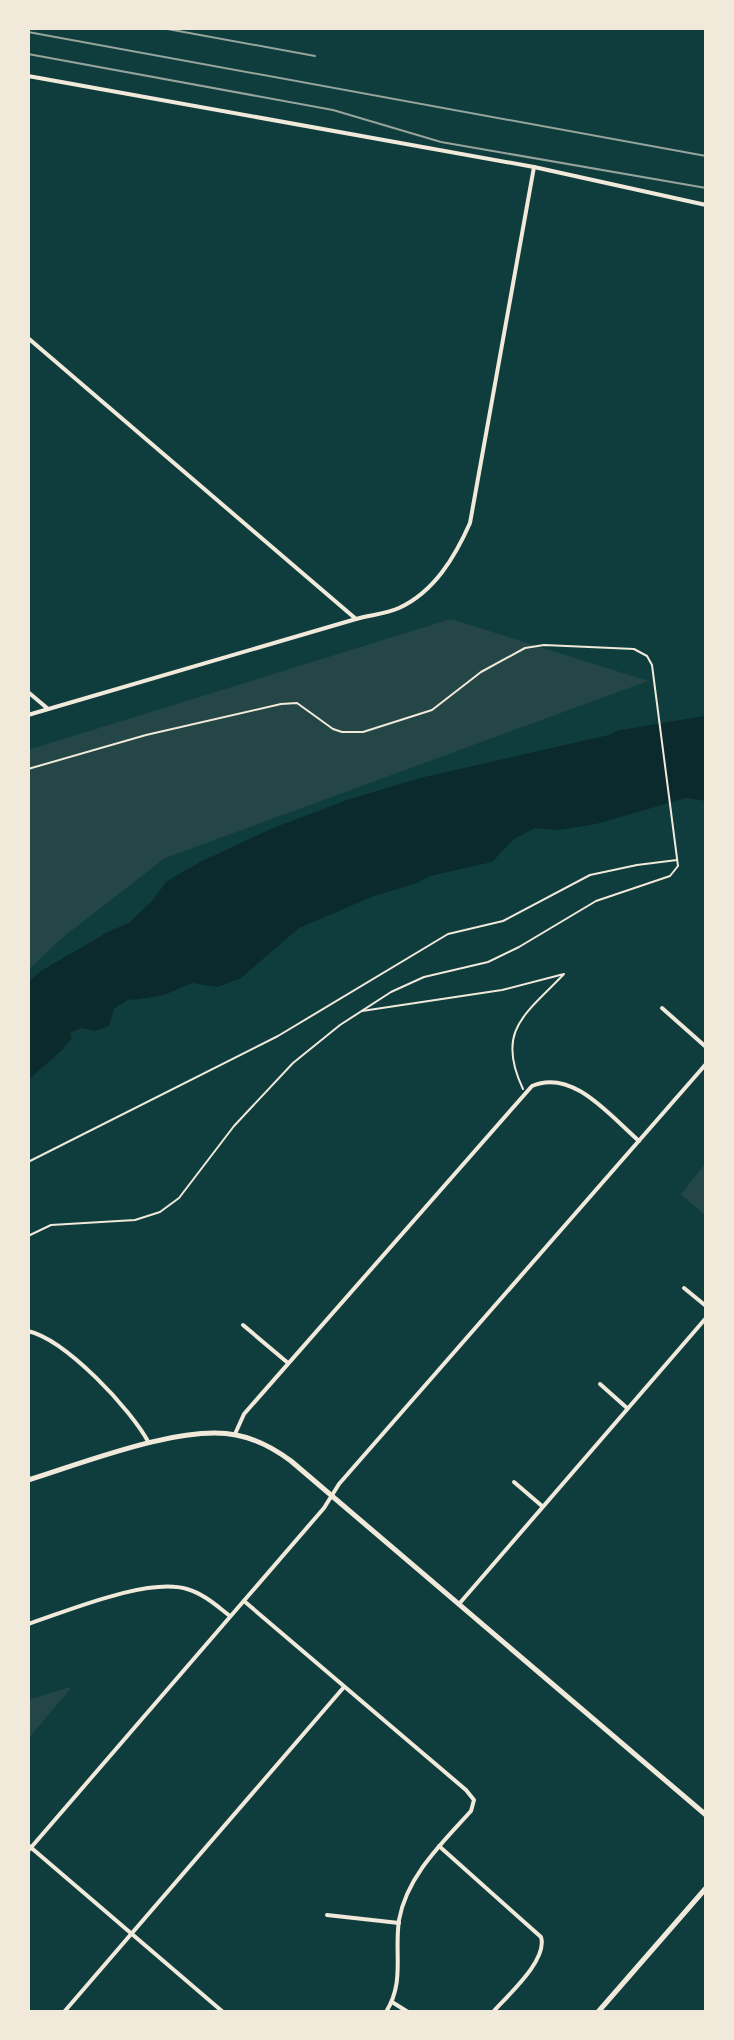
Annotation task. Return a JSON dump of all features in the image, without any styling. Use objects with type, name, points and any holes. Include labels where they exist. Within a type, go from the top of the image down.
[{"type":"street","points":[[28,76],[534,167],[706,205]]},
{"type":"street","points":[[28,715],[399,609],[422,592],[449,565],[470,523],[534,167]]},
{"type":"street","points":[[28,338],[356,619]]},
{"type":"street","points":[[28,692],[49,709]]},
{"type":"street","points":[[662,1008],[706,1047]]},
{"type":"street","points":[[223,2012],[29,1848],[324,1508],[339,1484],[706,1064]]},
{"type":"street","points":[[235,1434],[239,1420],[532,1086],[547,1081],[569,1085],[639,1141]]},
{"type":"street","points":[[684,1288],[706,1306]]},
{"type":"street","points":[[459,1604],[706,1318]]},
{"type":"street","points":[[243,1325],[288,1363]]},
{"type":"street","points":[[28,1331],[54,1344],[105,1386],[127,1410],[149,1443]]},
{"type":"street","points":[[600,1384],[627,1408]]},
{"type":"street","points":[[28,1480],[149,1443],[190,1434],[235,1434],[261,1443],[282,1455],[706,1815]]},
{"type":"street","points":[[514,1482],[543,1506]]},
{"type":"street","points":[[28,1624],[137,1591],[164,1586],[186,1589],[202,1596],[230,1616]]},
{"type":"street","points":[[244,1601],[474,1800],[471,1811],[439,1846],[412,1884],[399,1923],[399,1974],[392,2002],[386,2012]]},
{"type":"street","points":[[64,2012],[344,1687]]},
{"type":"street","points":[[439,1846],[541,1937],[543,1945],[538,1960],[493,2012]]},
{"type":"street","points":[[598,2012],[706,1888]]},
{"type":"street","points":[[327,1915],[399,1923]]},
{"type":"street","points":[[392,2002],[408,2012]]},
{"type":"path","points":[[28,769],[146,735],[281,704],[297,703],[326,725],[342,732],[363,732],[432,710],[492,665],[531,646],[634,649],[649,658],[654,680],[677,860],[677,871],[670,876],[596,901],[488,962],[424,977],[391,992],[361,1011],[293,1063],[234,1126],[170,1206],[160,1212],[135,1220],[62,1223],[28,1236]]},
{"type":"path","points":[[28,1162],[278,1036],[448,934],[503,921],[590,875],[677,860]]},
{"type":"path","points":[[361,1011],[502,990],[564,974],[526,1012],[514,1036],[512,1058],[524,1092]]},
{"type":"shaded area","points":[[451,619],[648,681],[165,858],[63,937],[28,970],[28,750]]},
{"type":"shaded area","points":[[704,716],[706,801],[686,798],[596,824],[558,830],[535,828],[514,839],[492,862],[430,876],[299,928],[241,978],[217,987],[192,983],[164,995],[129,999],[114,1009],[109,1026],[95,1031],[81,1028],[70,1033],[72,1038],[61,1051],[28,1080],[28,982],[41,971],[130,922],[167,881],[200,862],[273,828],[347,800],[420,778],[616,731]]},
{"type":"shaded area","points":[[706,1163],[706,1216],[681,1194]]},
{"type":"shaded area","points":[[70,1689],[28,1739],[28,1700]]},
{"type":"railway","points":[[162,28],[315,56]]},
{"type":"railway","points":[[28,32],[706,156]]},
{"type":"railway","points":[[28,54],[333,110],[441,142],[706,188]]}]
